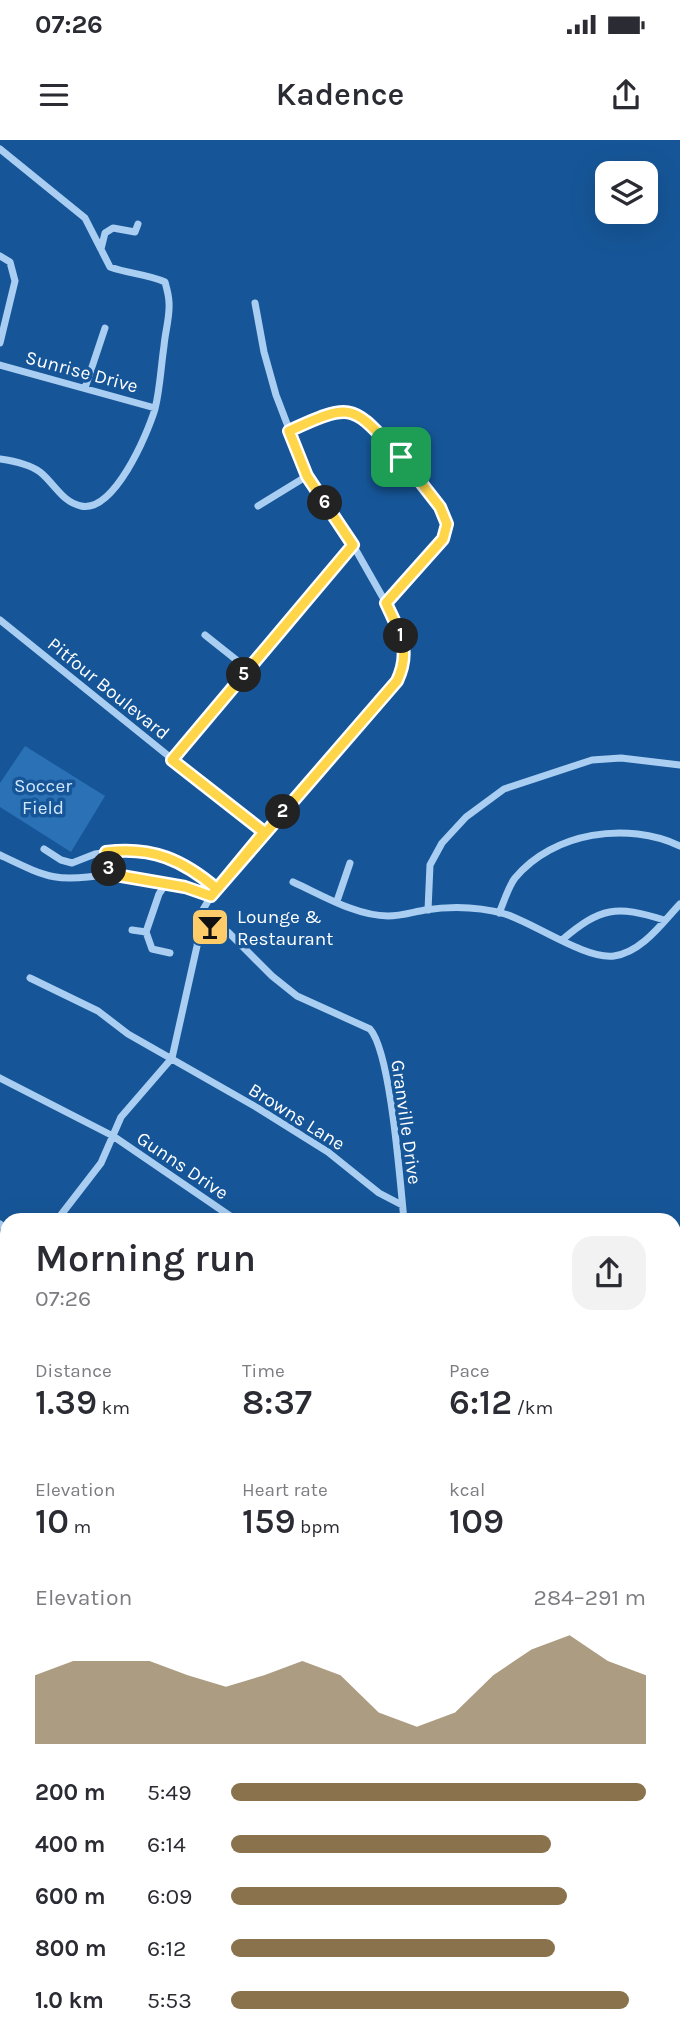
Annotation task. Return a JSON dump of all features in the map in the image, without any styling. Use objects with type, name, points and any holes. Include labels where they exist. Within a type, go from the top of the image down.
[{"type":"street","points":[[0,149],[85,218],[110,267],[126,273],[149,275],[165,282],[169,303],[155,408],[143,439],[118,485],[108,496],[83,507],[57,491],[40,472],[21,463],[0,458]]},
{"type":"street","points":[[99,246],[105,233],[113,228],[135,232],[138,224]]},
{"type":"street","points":[[0,257],[10,262],[15,281],[0,343]]},
{"type":"street","points":[[62,1213],[101,1163],[121,1117],[172,1058],[201,914],[211,896],[397,681],[402,669],[405,654],[403,640],[386,603],[353,545],[307,476],[267,363],[255,303]]},
{"type":"street","points":[[85,388],[105,328]]},
{"type":"street","name":"Sunrise Drive","points":[[0,365],[155,408]]},
{"type":"street","points":[[289,431],[328,413],[346,411],[356,414],[401,457],[440,507],[447,524],[443,539],[386,603]]},
{"type":"street","points":[[258,506],[307,476]]},
{"type":"street","points":[[172,760],[353,545]]},
{"type":"street","name":"Pitfour Boulevard","points":[[0,620],[264,832]]},
{"type":"street","points":[[205,635],[249,670]]},
{"type":"street","points":[[428,909],[427,877],[442,843],[466,817],[504,789],[592,760],[621,758],[680,765]]},
{"type":"street","points":[[499,913],[514,879],[539,857],[570,842],[601,833],[633,833],[668,840],[680,846]]},
{"type":"street","points":[[44,849],[61,860],[72,863],[106,852],[138,850],[154,853],[197,872],[217,889]]},
{"type":"street","points":[[106,852],[110,874]]},
{"type":"street","points":[[0,855],[50,877],[68,879],[110,874],[185,887],[211,896]]},
{"type":"street","points":[[337,901],[350,863]]},
{"type":"street","points":[[293,882],[368,914],[389,916],[453,907],[499,913],[520,919],[562,940],[612,956],[626,953],[642,943],[680,904]]},
{"type":"street","points":[[165,885],[159,894],[146,932],[152,949],[170,953]]},
{"type":"street","points":[[562,940],[598,914],[616,910],[636,911],[664,920]]},
{"type":"street","name":"Granville Drive","points":[[201,914],[228,932],[272,976],[297,996],[370,1029],[376,1036],[393,1117],[403,1213]]},
{"type":"street","points":[[132,930],[146,932]]},
{"type":"street","name":"Browns Lane","points":[[30,978],[98,1011],[128,1034],[319,1146],[379,1193],[402,1205]]},
{"type":"street","name":"Gunns Drive","points":[[0,1078],[113,1136],[226,1213]]},
{"type":"green space","name":"Soccer Field","points":[[25,746],[105,796],[71,852],[0,807],[0,783]]},
{"type":"place","name":"Lounge & Restaurant","points":[[210,927]]},
{"type":"route","points":[[346,411],[366,421],[401,457],[440,507],[447,524],[443,539],[386,603],[403,640],[405,654],[397,681],[211,896],[185,887],[110,874],[106,852],[138,850],[174,860],[197,872],[217,889],[264,832],[172,760],[353,545],[307,476],[289,431],[328,413],[346,411]]}]
